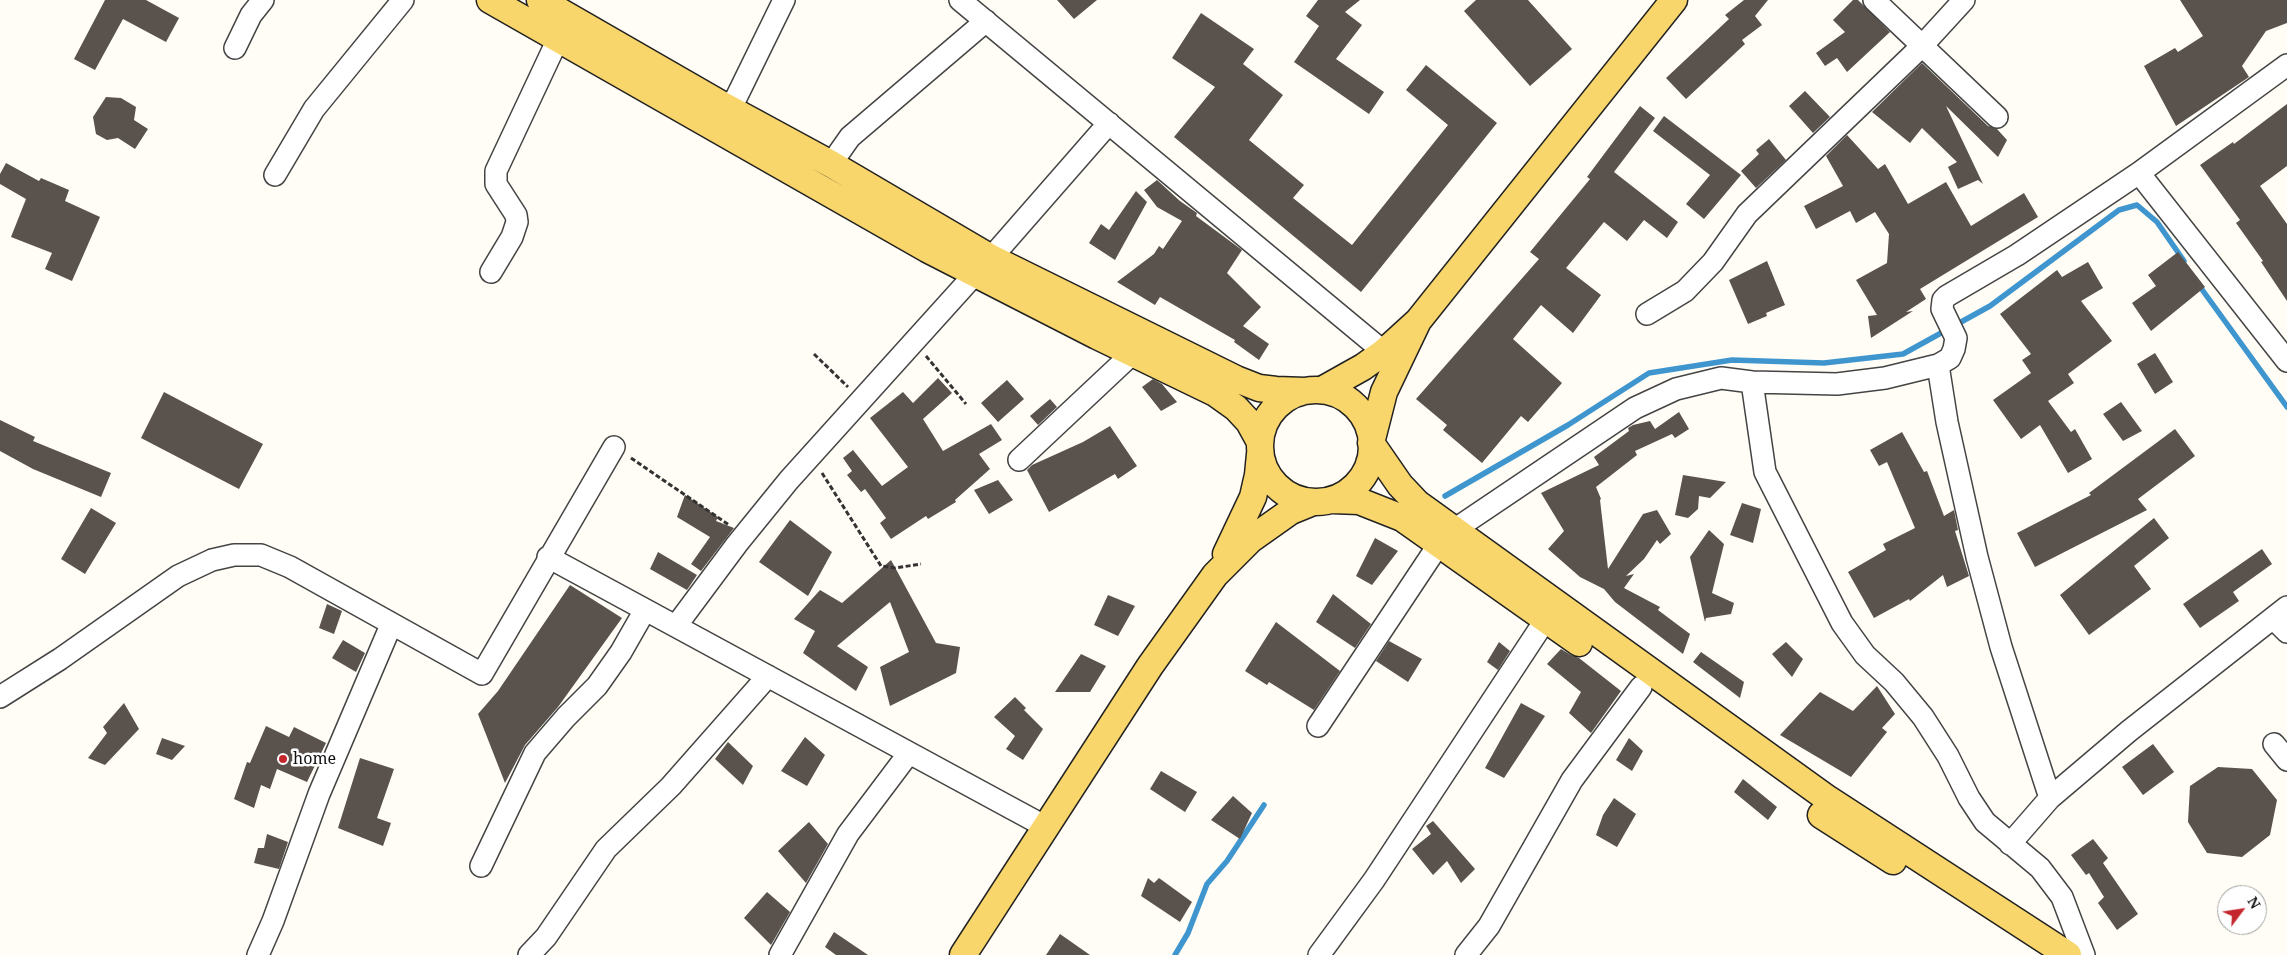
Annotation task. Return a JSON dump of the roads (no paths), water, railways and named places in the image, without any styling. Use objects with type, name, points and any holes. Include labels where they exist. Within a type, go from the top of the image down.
[{"type":"main road","points":[[490,0],[927,249],[983,266],[1236,379],[1267,389],[1334,392],[1351,402],[1364,417],[1371,435],[1371,458],[1363,476],[1350,491],[1291,511],[1264,529],[1250,540],[1215,575],[1150,666],[962,955]]},
{"type":"main road","points":[[540,0],[726,107],[832,164],[983,266],[1134,353],[1215,393],[1236,408],[1249,422],[1260,448],[1266,472],[1278,488],[1295,498],[1323,501],[1359,501],[1381,508],[1446,537],[1828,799],[2068,955]]},
{"type":"main road","points":[[1215,575],[1253,496],[1258,475],[1260,436],[1267,417],[1279,402],[1296,392],[1314,390],[1363,367],[1384,352],[1418,321],[1674,0]]},
{"type":"main road","points":[[1418,321],[1384,392],[1371,443],[1392,474],[1446,537],[1546,619],[1789,794],[2036,955]]},
{"type":"street","points":[[235,48],[251,15],[263,0]]},
{"type":"street","points":[[275,175],[314,109],[403,0]]},
{"type":"street","points":[[726,107],[736,98],[784,0]]},
{"type":"street","points":[[960,0],[1384,352]]},
{"type":"street","points":[[1874,0],[1997,117]]},
{"type":"street","points":[[1647,314],[1685,292],[1713,262],[1747,214],[1921,46],[1964,0]]},
{"type":"street","points":[[832,164],[850,138],[986,21]]},
{"type":"street","points":[[491,272],[512,237],[517,222],[516,214],[496,184],[496,171],[558,39]]},
{"type":"street","points":[[1318,726],[1446,537],[1635,408],[1676,389],[1721,378],[1752,382],[1837,384],[1885,378],[1938,365],[1950,358],[1956,338],[1942,309],[1943,300],[1947,296],[2017,255],[2139,173],[2287,65]]},
{"type":"street","points":[[676,626],[744,535],[811,455],[915,342],[1109,123]]},
{"type":"street","points":[[2139,173],[2287,361]]},
{"type":"street","points":[[1019,460],[1134,353]]},
{"type":"street","points":[[1938,365],[1947,422],[1977,557],[2001,647],[2050,798]]},
{"type":"street","points":[[1752,382],[1764,472],[1842,623],[1864,656],[1894,682],[1922,717],[1948,756],[1969,798],[1985,822],[2040,868],[2062,897],[2077,932],[2084,955]]},
{"type":"street","points":[[0,697],[60,659],[178,576],[212,560],[261,555],[290,568],[482,674],[548,557],[614,447]]},
{"type":"street","points":[[548,557],[1046,827]]},
{"type":"street","points":[[482,866],[535,753],[566,717],[597,686],[621,652],[645,610]]},
{"type":"street","points":[[1319,955],[1374,880],[1546,619]]},
{"type":"street","points":[[2010,844],[2050,798],[2129,731],[2282,619]]},
{"type":"street","points":[[258,955],[273,921],[323,785],[391,624]]},
{"type":"street","points":[[529,955],[546,937],[606,849],[671,786],[768,676]]},
{"type":"street","points":[[1466,955],[1489,926],[1572,780],[1641,687]]},
{"type":"street","points":[[780,955],[848,834],[909,753]]},
{"type":"waterway","points":[[1445,496],[1568,425],[1649,373],[1732,360],[1824,363],[1903,354],[1990,306],[2119,210],[2137,205],[2157,222],[2184,261]]},
{"type":"waterway","points":[[2198,284],[2287,407]]},
{"type":"waterway","points":[[1175,955],[1188,933],[1207,884],[1227,861],[1264,805]]},
{"type":"place","name":"home","points":[[283,759]]}]
